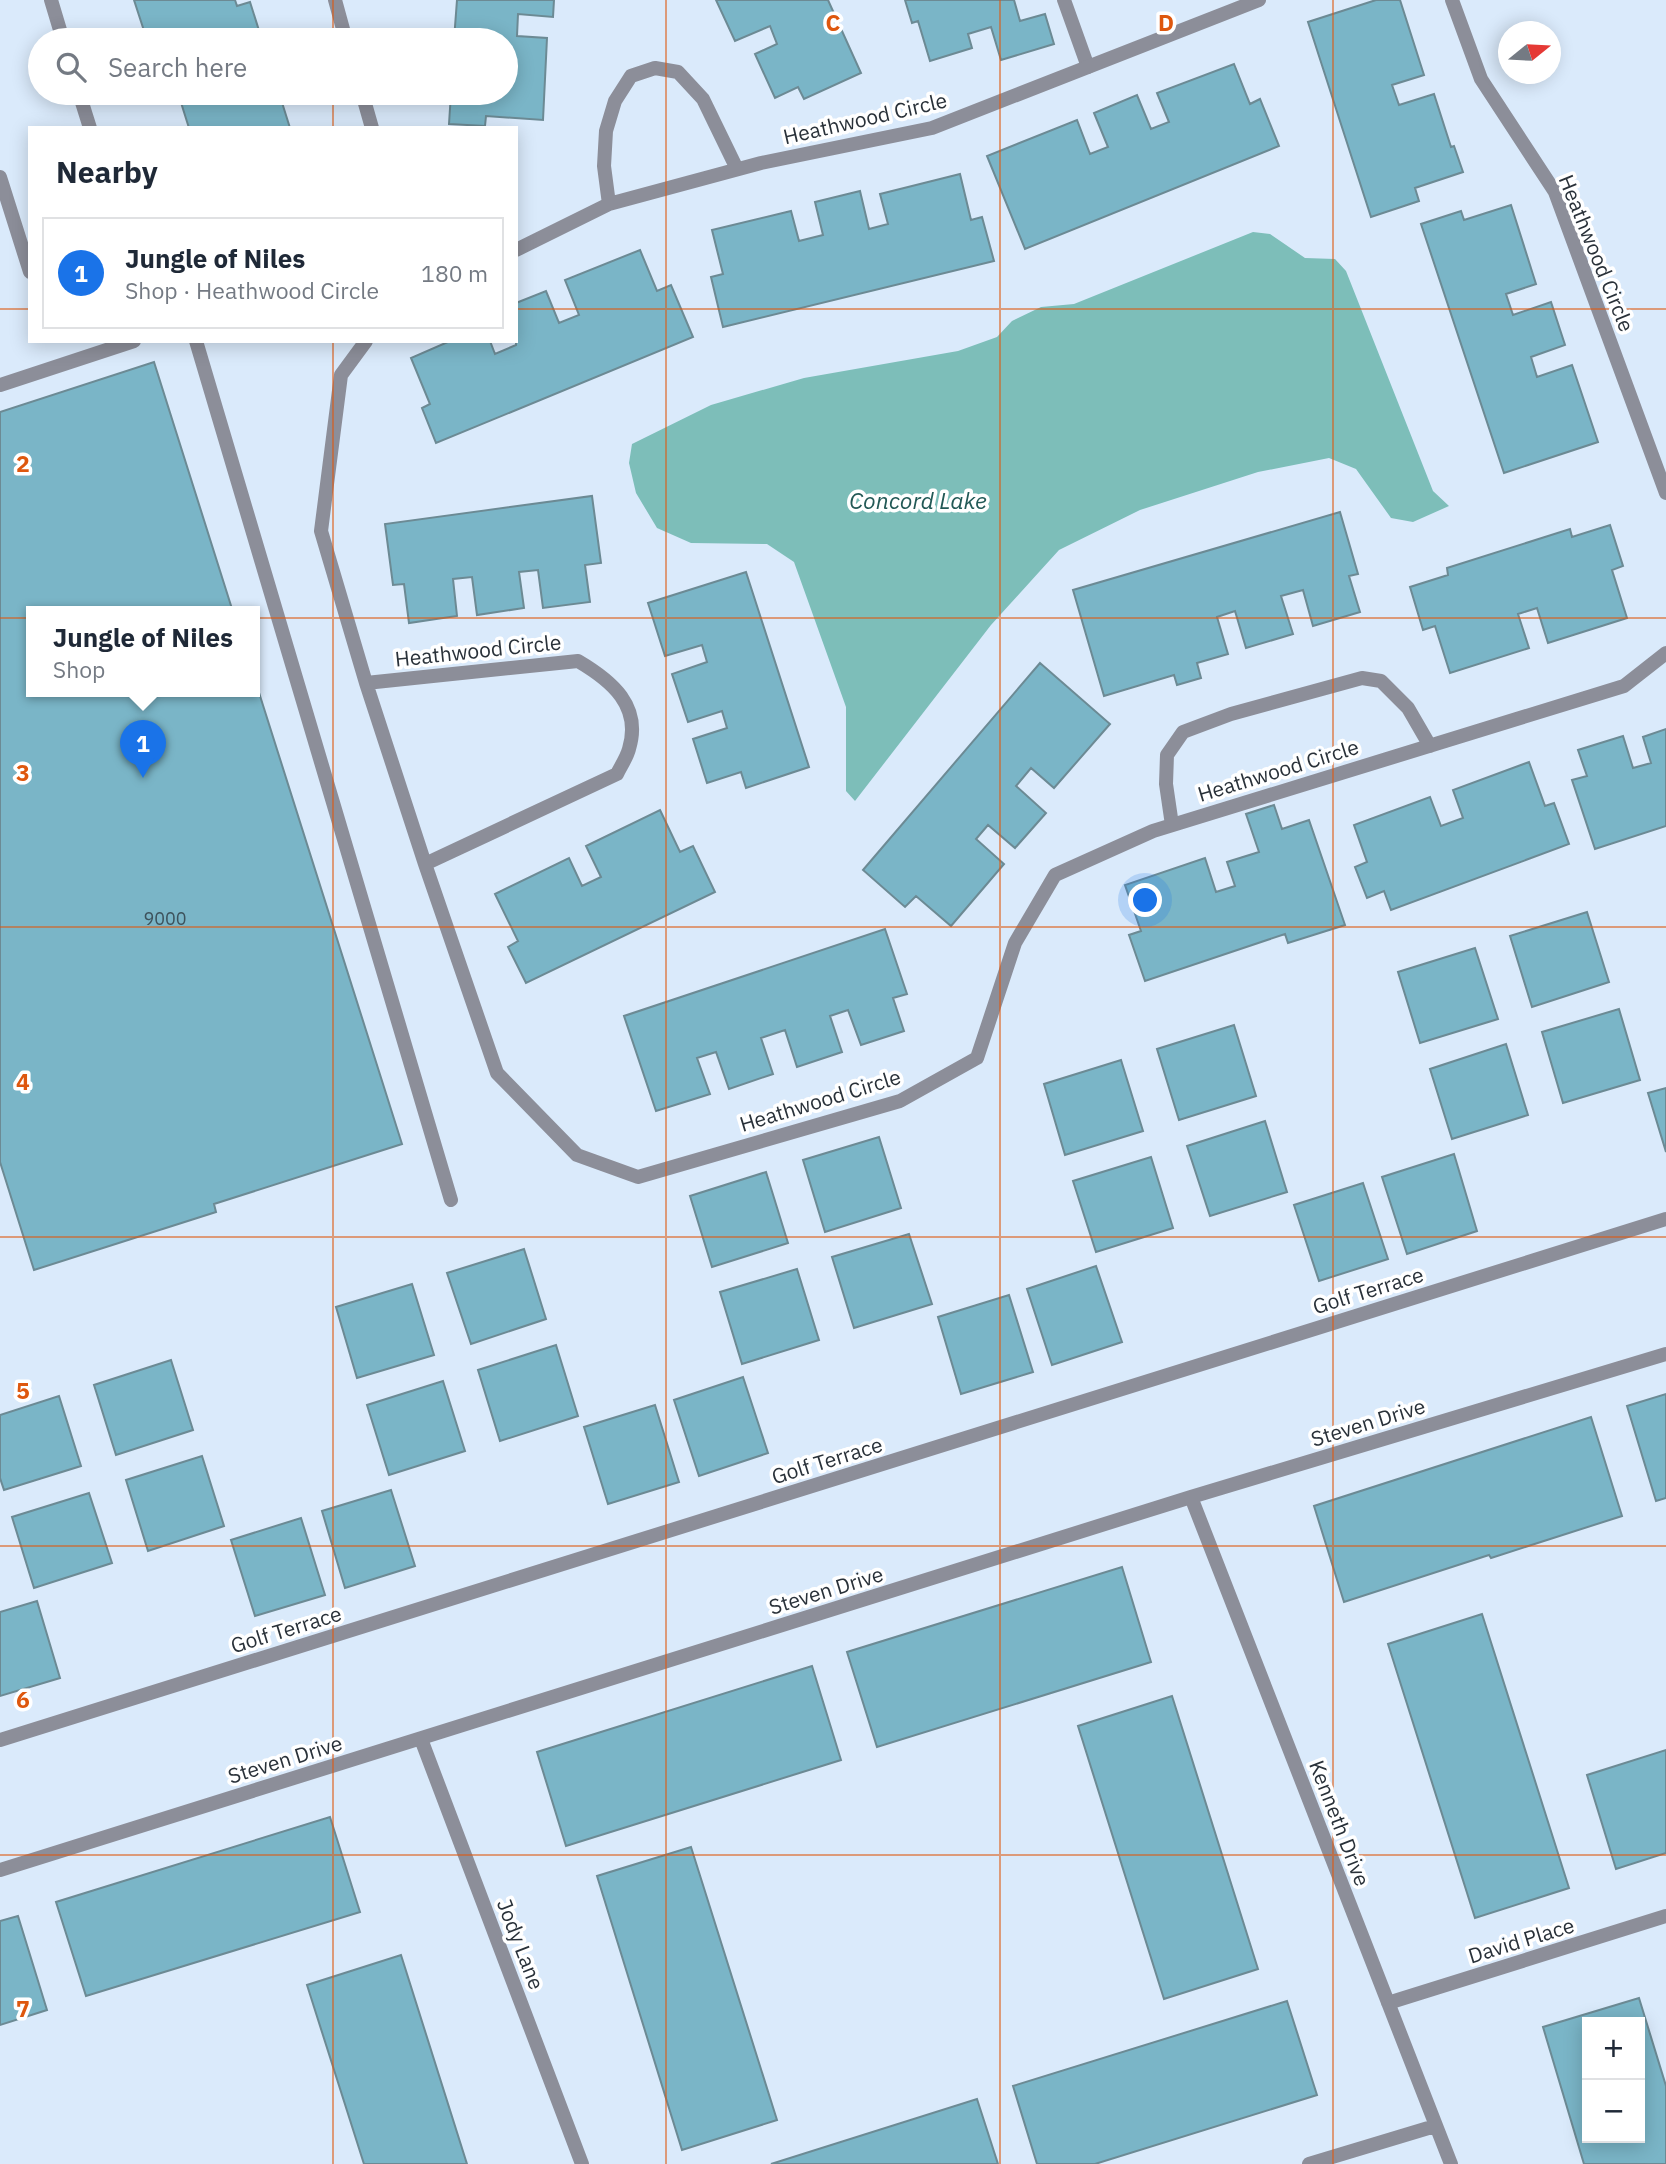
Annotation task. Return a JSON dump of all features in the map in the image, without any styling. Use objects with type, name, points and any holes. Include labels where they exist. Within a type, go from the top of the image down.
[{"type":"street","points":[[51,0],[59,28]]},
{"type":"street","points":[[335,0],[343,28]]},
{"type":"street","points":[[1065,0],[1088,67]]},
{"type":"street","name":"Heathwood Circle","points":[[518,249],[609,204],[737,169],[932,128],[1259,0]]},
{"type":"street","name":"Heathwood Circle","points":[[1452,0],[1481,79],[1555,192],[1666,493]]},
{"type":"street","points":[[609,204],[604,166],[606,131],[615,101],[631,76],[655,68],[678,72],[703,99],[737,169]]},
{"type":"street","points":[[83,105],[89,126]]},
{"type":"street","points":[[365,105],[371,126]]},
{"type":"street","points":[[0,177],[28,266]]},
{"type":"street","points":[[0,385],[128,343]]},
{"type":"street","points":[[197,343],[451,1200]]},
{"type":"street","name":"Heathwood Circle","points":[[365,343],[341,375],[321,531],[366,683],[425,864],[497,1073],[577,1156],[638,1177],[900,1101],[977,1058],[1015,943],[1055,875],[1153,831],[1624,686],[1666,653]]},
{"type":"street","name":"Heathwood Circle","points":[[366,683],[578,661],[602,675],[622,697],[632,716],[629,748],[617,774],[425,864]]},
{"type":"street","points":[[1172,825],[1166,784],[1167,755],[1183,732],[1231,714],[1362,678],[1381,681],[1408,708],[1430,746]]},
{"type":"street","name":"Golf Terrace","points":[[0,1740],[1666,1219]]},
{"type":"street","name":"Steven Drive","points":[[0,1870],[1191,1497],[1666,1353]]},
{"type":"street","name":"Kenneth Drive","points":[[1191,1497],[1451,2164]]},
{"type":"street","name":"Jody Lane","points":[[421,1739],[582,2164]]},
{"type":"street","name":"David Place","points":[[1388,2003],[1666,1916]]},
{"type":"street","points":[[1309,2164],[1436,2126]]},
{"type":"water","name":"Concord Lake","points":[[1253,232],[1270,234],[1305,258],[1335,259],[1346,271],[1433,491],[1449,506],[1413,522],[1391,518],[1356,469],[1329,458],[1258,472],[1140,510],[1059,550],[991,625],[855,801],[846,791],[846,707],[794,562],[767,544],[691,543],[657,528],[636,493],[629,463],[632,444],[711,405],[804,378],[958,351],[997,337],[1012,321],[1041,307],[1074,304]]},
{"type":"building","points":[[134,0],[235,0],[237,6],[250,2],[258,28],[143,28]]},
{"type":"building","points":[[457,0],[554,0],[553,17],[518,14],[517,28],[455,28]]},
{"type":"building","points":[[716,0],[828,0],[861,73],[804,99],[798,87],[775,98],[755,54],[777,44],[770,26],[735,41]]},
{"type":"building","points":[[905,0],[1014,0],[1020,21],[1045,14],[1054,44],[1001,60],[991,27],[968,34],[972,48],[930,61],[918,21],[912,23]]},
{"type":"building","points":[[1376,0],[1400,0],[1424,75],[1392,85],[1399,105],[1434,94],[1451,147],[1454,146],[1463,172],[1415,188],[1419,201],[1371,217],[1308,22]]},
{"type":"building","points":[[518,36],[547,38],[543,120],[486,116],[485,126],[449,124],[450,105],[518,105]]},
{"type":"building","points":[[1234,64],[1250,104],[1260,99],[1279,146],[1025,249],[987,156],[1077,120],[1090,154],[1108,147],[1094,113],[1137,95],[1151,129],[1169,122],[1157,93]]},
{"type":"building","points":[[182,105],[283,105],[289,126],[188,126]]},
{"type":"building","points":[[960,174],[971,220],[982,217],[994,261],[723,327],[711,277],[723,274],[712,230],[791,211],[799,241],[823,235],[815,202],[860,191],[869,229],[888,224],[880,194]]},
{"type":"building","points":[[1511,205],[1536,284],[1506,294],[1513,315],[1551,302],[1565,345],[1531,357],[1537,377],[1572,365],[1598,442],[1504,473],[1421,224],[1461,211],[1464,220]]},
{"type":"building","points":[[640,250],[657,291],[671,285],[693,337],[436,443],[422,408],[430,404],[411,358],[445,343],[491,343],[495,354],[516,345],[518,302],[546,291],[559,323],[579,315],[565,280]]},
{"type":"building","points":[[154,362],[231,606],[26,606],[26,697],[260,696],[402,1144],[214,1204],[216,1212],[34,1270],[0,1162],[0,412]]},
{"type":"building","points":[[592,496],[601,563],[585,565],[590,602],[543,608],[538,570],[519,572],[524,608],[477,615],[472,577],[453,579],[457,616],[409,623],[404,584],[393,585],[385,524]]},
{"type":"building","points":[[1340,512],[1358,574],[1349,576],[1360,612],[1313,626],[1303,590],[1281,596],[1293,634],[1246,648],[1235,611],[1217,617],[1228,654],[1197,663],[1201,678],[1177,685],[1174,675],[1104,696],[1073,590]]},
{"type":"building","points":[[1610,525],[1623,566],[1612,570],[1627,618],[1548,643],[1537,608],[1518,614],[1529,648],[1450,673],[1435,626],[1423,630],[1410,587],[1448,575],[1447,568],[1570,529],[1572,537]]},
{"type":"building","points":[[746,572],[809,767],[746,788],[741,772],[707,783],[693,739],[727,728],[722,711],[688,722],[672,674],[707,662],[702,645],[665,656],[648,603]]},
{"type":"building","points":[[1040,663],[1110,724],[1054,788],[1031,768],[1016,786],[1046,813],[1015,848],[988,825],[976,839],[1004,864],[951,926],[916,896],[905,907],[863,870]]},
{"type":"building","points":[[1666,729],[1666,826],[1595,849],[1572,780],[1587,776],[1578,750],[1623,736],[1633,768],[1651,763],[1643,737]]},
{"type":"building","points":[[1529,762],[1545,806],[1554,803],[1569,844],[1391,910],[1384,891],[1367,898],[1355,867],[1367,862],[1354,825],[1430,797],[1441,826],[1463,818],[1453,790]]},
{"type":"building","points":[[1274,805],[1282,829],[1309,820],[1345,925],[1288,943],[1285,934],[1145,981],[1129,935],[1141,931],[1125,885],[1205,858],[1216,892],[1235,886],[1227,862],[1259,852],[1246,814]]},
{"type":"building","points":[[660,810],[680,852],[693,846],[715,892],[526,983],[508,947],[518,941],[495,894],[569,858],[582,886],[601,877],[586,846]]},
{"type":"building","points":[[1587,912],[1609,982],[1532,1007],[1510,936]]},
{"type":"building","points":[[885,929],[907,994],[893,998],[904,1031],[861,1045],[848,1010],[830,1016],[842,1052],[797,1067],[785,1030],[761,1038],[773,1074],[729,1089],[716,1052],[697,1058],[710,1094],[656,1111],[624,1016]]},
{"type":"building","points":[[1475,948],[1498,1019],[1420,1043],[1398,972]]},
{"type":"building","points":[[1619,1009],[1640,1080],[1563,1103],[1542,1032]]},
{"type":"building","points":[[1234,1025],[1256,1096],[1179,1120],[1157,1049]]},
{"type":"building","points":[[1506,1044],[1528,1115],[1452,1139],[1430,1069]]},
{"type":"building","points":[[1121,1060],[1143,1131],[1065,1155],[1044,1084]]},
{"type":"building","points":[[1666,1088],[1666,1152],[1648,1093]]},
{"type":"building","points":[[1265,1121],[1287,1192],[1210,1216],[1187,1146]]},
{"type":"building","points":[[879,1137],[901,1208],[825,1232],[803,1160]]},
{"type":"building","points":[[1454,1154],[1477,1231],[1407,1254],[1382,1177]]},
{"type":"building","points":[[1151,1157],[1173,1228],[1096,1252],[1073,1181]]},
{"type":"building","points":[[766,1172],[788,1243],[712,1267],[690,1196]]},
{"type":"building","points":[[1363,1183],[1388,1259],[1319,1281],[1294,1205]]},
{"type":"building","points":[[909,1234],[932,1304],[854,1328],[832,1257]]},
{"type":"building","points":[[524,1249],[546,1319],[471,1344],[447,1273]]},
{"type":"building","points":[[1096,1266],[1122,1342],[1052,1365],[1027,1289]]},
{"type":"building","points":[[797,1269],[819,1340],[742,1364],[720,1292]]},
{"type":"building","points":[[412,1284],[434,1355],[357,1378],[336,1307]]},
{"type":"building","points":[[1009,1295],[1033,1372],[961,1394],[938,1317]]},
{"type":"building","points":[[556,1345],[578,1416],[500,1441],[478,1370]]},
{"type":"building","points":[[171,1360],[193,1430],[116,1455],[94,1385]]},
{"type":"building","points":[[743,1377],[768,1453],[699,1476],[674,1400]]},
{"type":"building","points":[[443,1381],[465,1451],[389,1475],[367,1405]]},
{"type":"building","points":[[1666,1394],[1666,1498],[1656,1501],[1627,1406]]},
{"type":"building","points":[[59,1396],[81,1466],[4,1490],[0,1478],[0,1415]]},
{"type":"building","points":[[655,1405],[679,1482],[608,1504],[584,1427]]},
{"type":"building","points":[[1591,1417],[1622,1516],[1344,1602],[1314,1506]]},
{"type":"building","points":[[202,1456],[224,1526],[148,1551],[126,1480]]},
{"type":"building","points":[[391,1490],[415,1566],[345,1588],[322,1511]]},
{"type":"building","points":[[89,1493],[112,1563],[34,1588],[12,1517]]},
{"type":"building","points":[[301,1518],[325,1595],[255,1616],[231,1540]]},
{"type":"building","points":[[1122,1567],[1151,1662],[877,1747],[847,1652]]},
{"type":"building","points":[[37,1601],[60,1678],[0,1696],[0,1612]]},
{"type":"building","points":[[1482,1614],[1569,1888],[1475,1918],[1388,1644]]},
{"type":"building","points":[[812,1666],[841,1760],[566,1846],[537,1752]]},
{"type":"building","points":[[1172,1696],[1258,1969],[1164,1999],[1078,1726]]},
{"type":"building","points":[[1666,1750],[1666,1853],[1616,1869],[1587,1775]]},
{"type":"building","points":[[330,1817],[360,1912],[86,1996],[56,1902]]},
{"type":"building","points":[[691,1847],[777,2120],[682,2150],[597,1876]]},
{"type":"building","points":[[18,1916],[47,2010],[0,2025],[0,1921]]},
{"type":"building","points":[[401,1955],[467,2164],[364,2164],[307,1985]]},
{"type":"building","points":[[1639,1998],[1645,2017],[1582,2017],[1582,2143],[1645,2143],[1645,2018],[1666,2086],[1666,2164],[1584,2164],[1543,2027]]},
{"type":"building","points":[[1287,2001],[1317,2095],[1095,2164],[1037,2164],[1013,2086]]},
{"type":"building","points":[[977,2099],[998,2164],[771,2164]]},
{"type":"place","name":"Jungle of Niles","points":[[143,778]]}]
